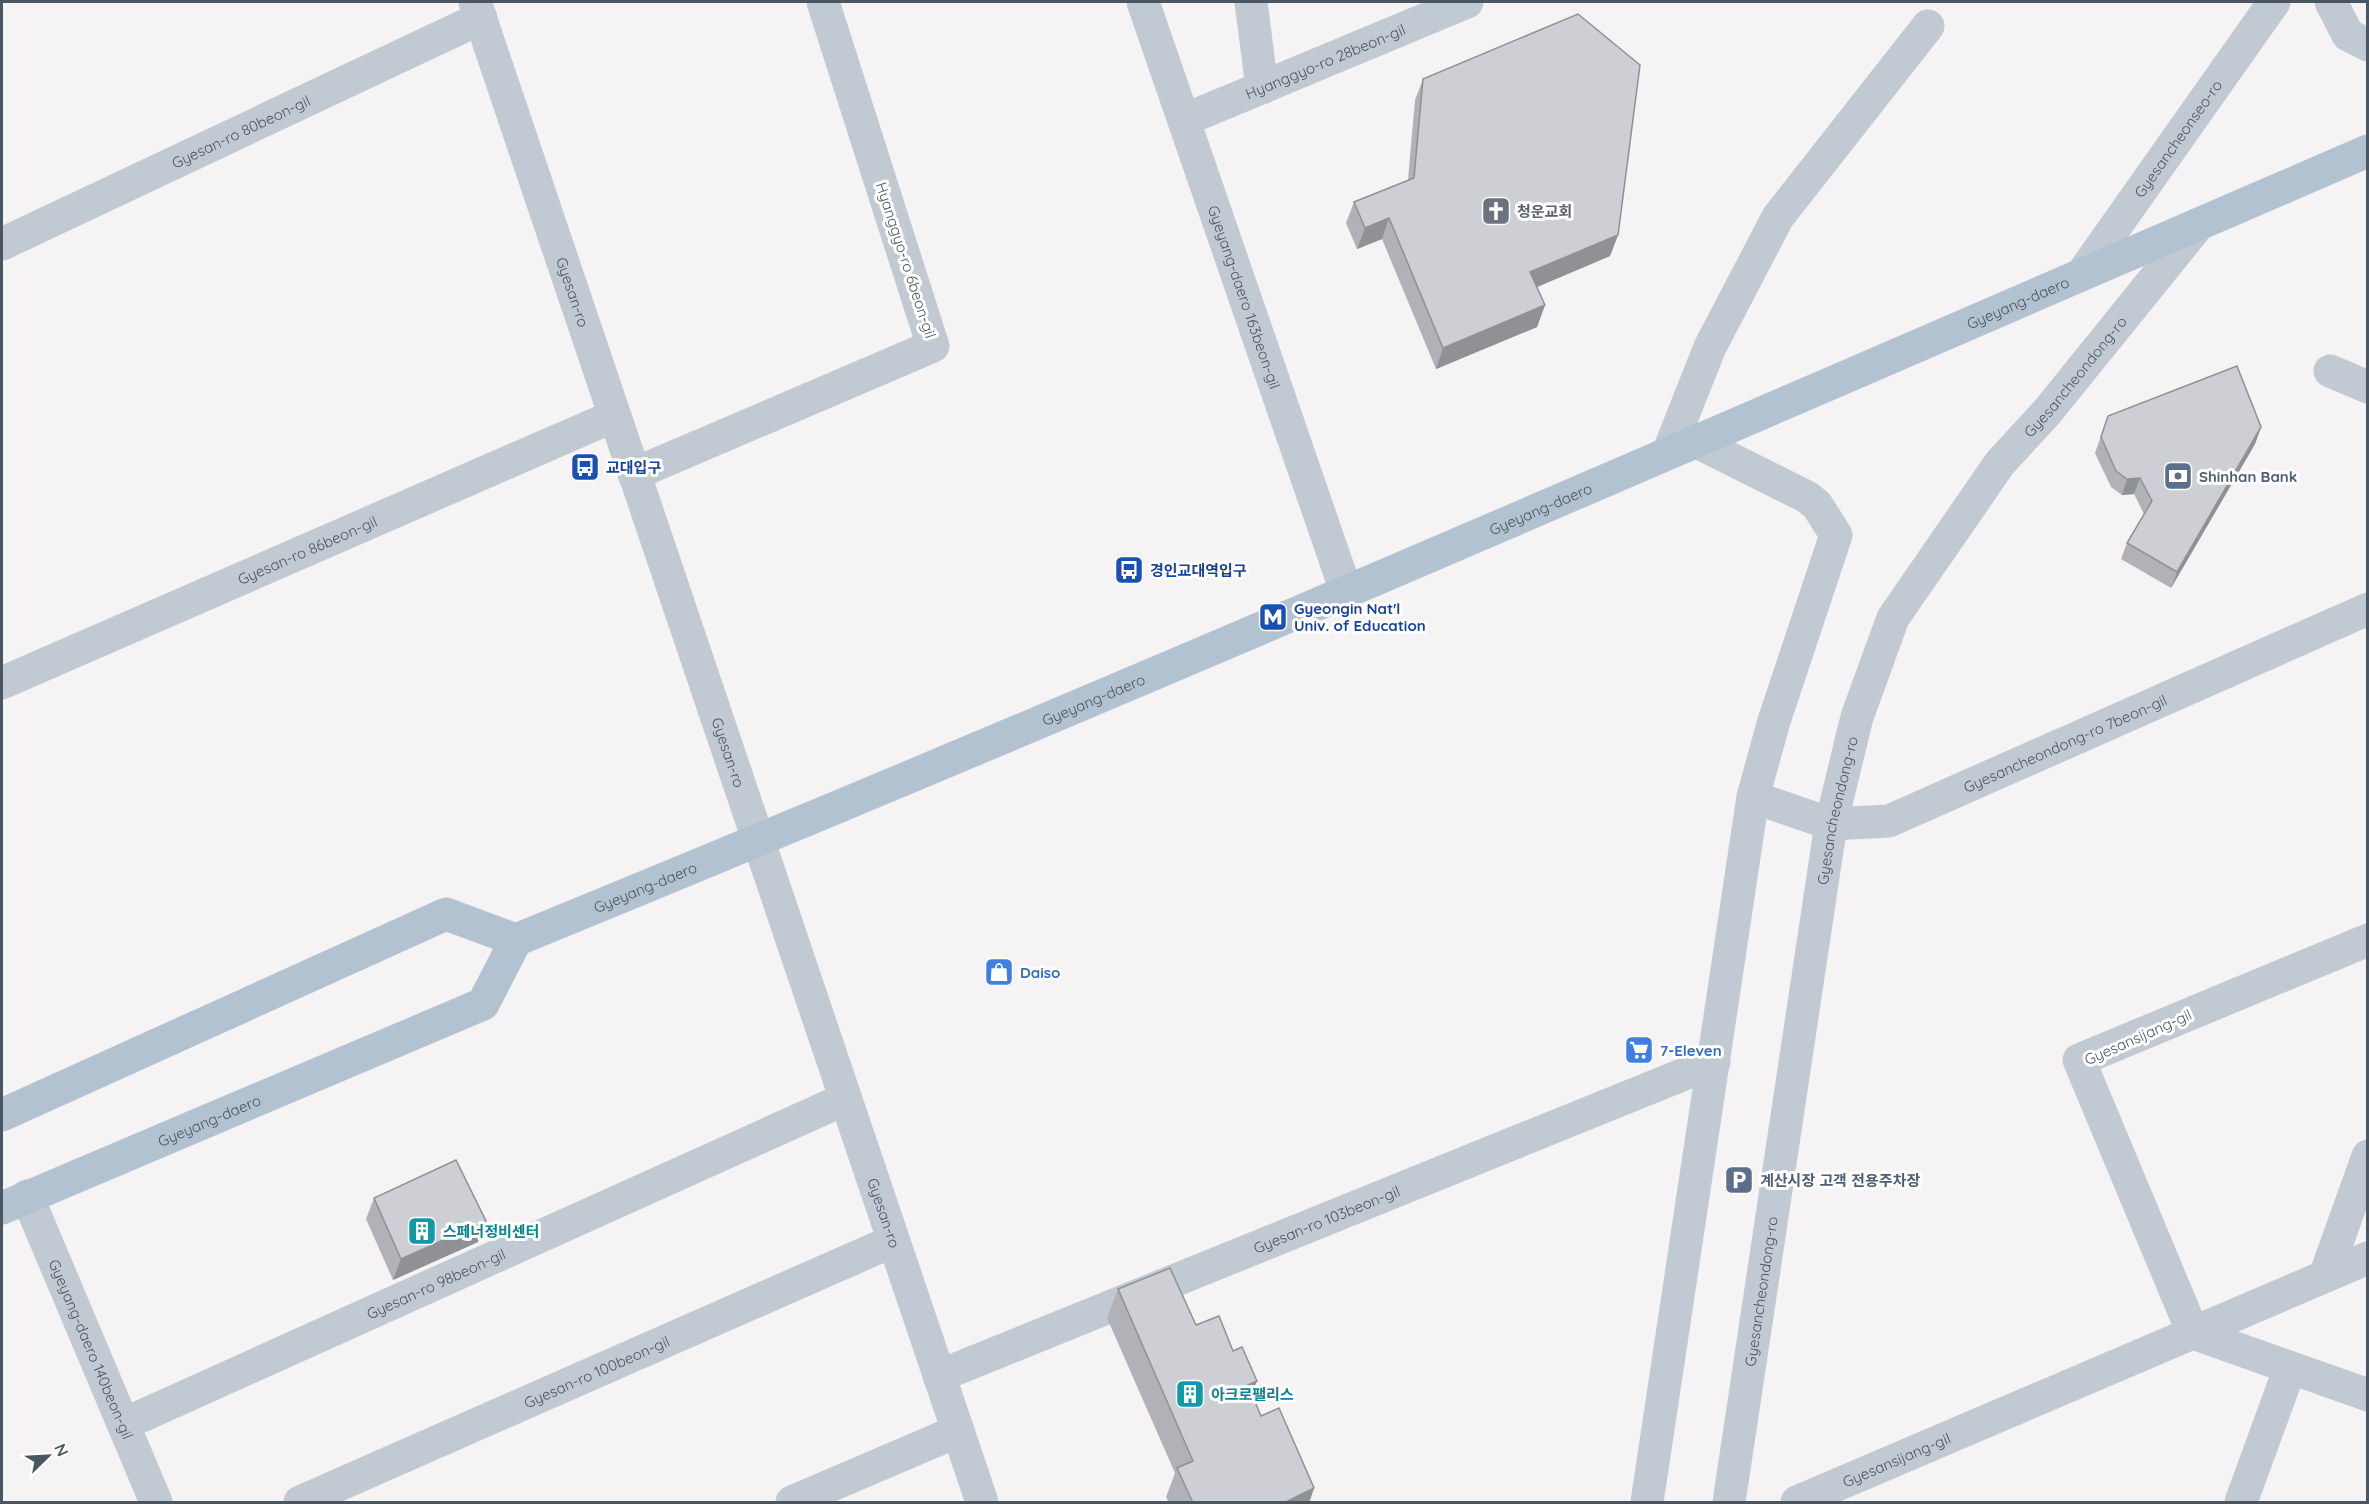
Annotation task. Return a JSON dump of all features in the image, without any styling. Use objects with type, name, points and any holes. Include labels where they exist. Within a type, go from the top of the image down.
[{"type":"main road","name":"Gyeyang-daero","points":[[14,1202],[483,1004],[516,940],[759,840],[1346,591],[2367,151]]},
{"type":"main road","points":[[2,1115],[446,914],[516,940]]},
{"type":"street","name":"Hyanggyo-ro 6beon-gil","points":[[634,474],[933,346],[823,2]]},
{"type":"street","name":"Gyeyang-daero 163beon-gil","points":[[1143,2],[1346,591]]},
{"type":"street","points":[[1251,2],[1262,88]]},
{"type":"street","name":"Hyanggyo-ro 28beon-gil","points":[[1184,120],[1467,2]]},
{"type":"street","name":"Gyesancheonseo-ro","points":[[2082,274],[2274,2]]},
{"type":"street","points":[[2331,2],[2348,35],[2367,45]]},
{"type":"street","name":"Gyesan-ro","points":[[478,10],[982,1503]]},
{"type":"street","name":"Gyesan-ro 80beon-gil","points":[[2,244],[478,10]]},
{"type":"street","points":[[1647,1503],[1753,797],[1774,721],[1836,535],[1817,505],[1807,497],[1682,447],[1710,347],[1778,217],[1928,26]]},
{"type":"street","name":"Gyesancheondong-ro","points":[[1729,1503],[1831,824],[1857,717],[1893,618],[2000,463],[2047,412],[2199,224]]},
{"type":"street","points":[[2330,371],[2367,387]]},
{"type":"street","name":"Gyesan-ro 86beon-gil","points":[[2,683],[614,416]]},
{"type":"street","name":"Gyesancheondong-ro 7beon-gil","points":[[1753,797],[1831,824],[1889,821],[2367,609]]},
{"type":"street","name":"Gyesansijang-gil","points":[[2193,1333],[2079,1060],[2367,940]]},
{"type":"street","name":"Gyesan-ro 103beon-gil","points":[[939,1376],[1714,1062]]},
{"type":"street","name":"Gyesan-ro 98beon-gil","points":[[124,1425],[845,1099]]},
{"type":"street","points":[[2325,1276],[2367,1156]]},
{"type":"street","name":"Gyeyang-daero 140beon-gil","points":[[14,1202],[124,1425],[156,1503]]},
{"type":"street","name":"Gyesan-ro 100beon-gil","points":[[300,1503],[893,1240]]},
{"type":"street","name":"Gyesansijang-gil","points":[[1797,1503],[2367,1258]]},
{"type":"street","points":[[2193,1333],[2367,1395]]},
{"type":"street","points":[[2241,1503],[2290,1368]]},
{"type":"street","points":[[792,1503],[958,1431]]},
{"type":"building","name":"청운교회","points":[[1578,14],[1640,65],[1618,235],[1530,272],[1545,305],[1443,348],[1389,218],[1365,228],[1354,202],[1414,178],[1423,79]]},
{"type":"building","points":[[2237,366],[2261,427],[2177,572],[2127,543],[2152,501],[2140,478],[2127,479],[2116,471],[2101,437],[2108,416]]},
{"type":"building","name":"스페너정비센터","points":[[456,1160],[486,1221],[401,1259],[374,1198]]},
{"type":"building","name":"아크로팰리스","points":[[1170,1268],[1196,1325],[1219,1316],[1233,1351],[1242,1347],[1257,1381],[1248,1385],[1261,1416],[1279,1408],[1314,1488],[1284,1503],[1193,1503],[1177,1468],[1193,1461],[1118,1289]]},
{"type":"place","name":"청운교회","points":[[1496,211]]},
{"type":"place","name":"교대입구","points":[[585,467]]},
{"type":"place","name":"Shinhan Bank","points":[[2178,476]]},
{"type":"place","name":"경인교대역입구","points":[[1129,570]]},
{"type":"place","name":"Gyeongin Nat'l Univ. of Education","points":[[1273,617]]},
{"type":"place","name":"Daiso","points":[[999,972]]},
{"type":"place","name":"7-Eleven","points":[[1639,1050]]},
{"type":"place","name":"계산시장 고객 전용주차장","points":[[1739,1180]]},
{"type":"place","name":"스페너정비센터","points":[[422,1231]]},
{"type":"place","name":"아크로팰리스","points":[[1190,1394]]}]
